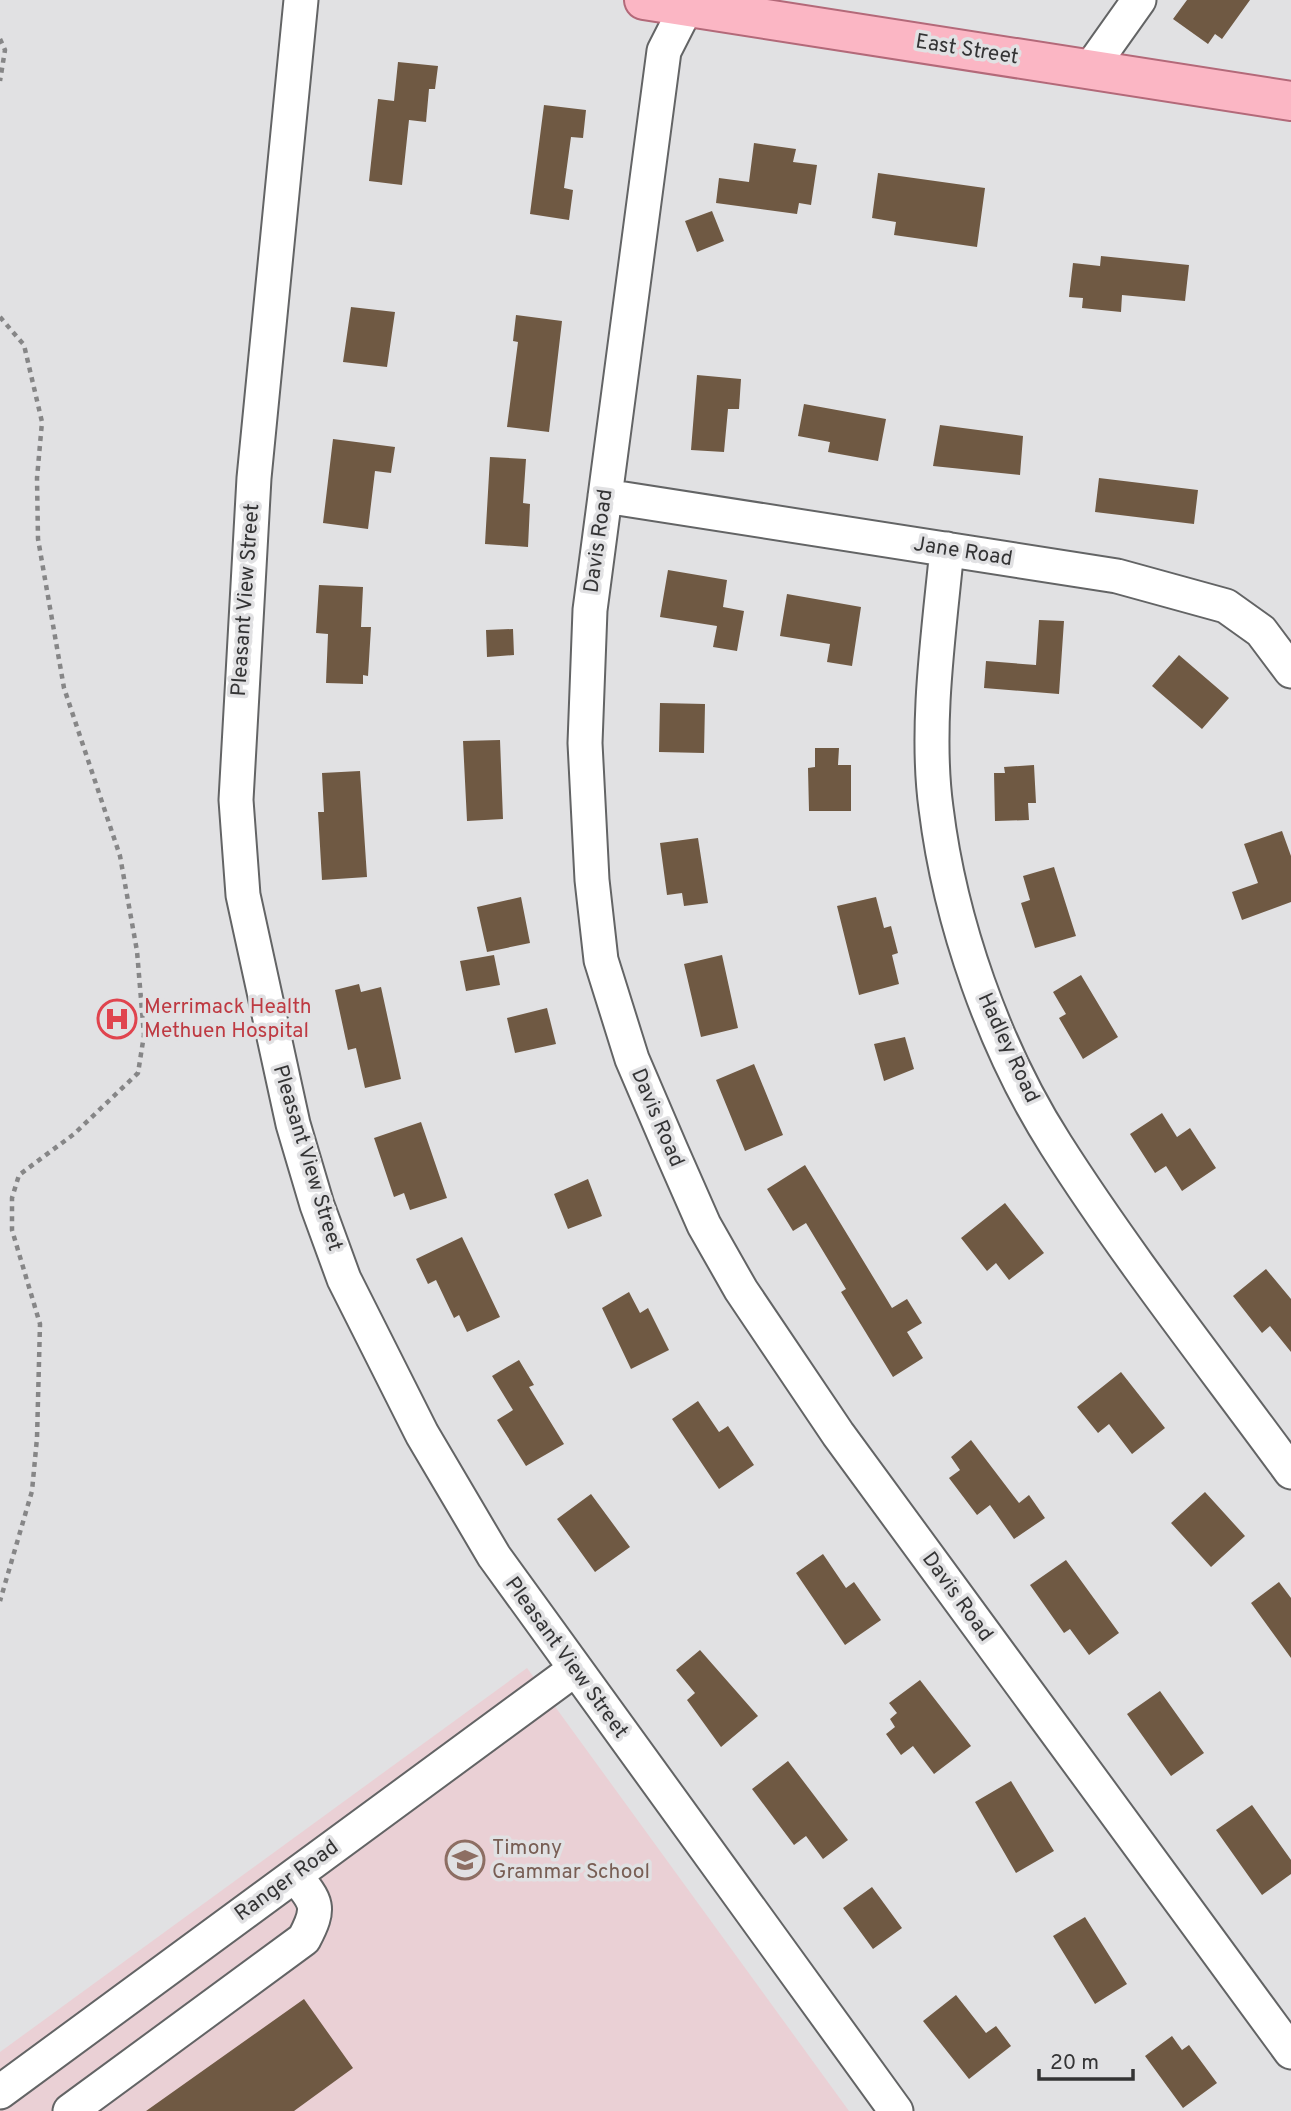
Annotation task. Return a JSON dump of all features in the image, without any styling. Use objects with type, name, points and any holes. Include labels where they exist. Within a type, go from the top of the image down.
[{"type":"main road","name":"East Street","points":[[643,0],[688,3],[1291,101]]},
{"type":"street","name":"Pleasant View Street","points":[[301,0],[254,478],[245,598],[236,800],[243,895],[293,1124],[317,1205],[344,1279],[422,1434],[459,1500],[494,1556],[574,1670],[896,2111]]},
{"type":"street","points":[[1090,69],[1139,0]]},
{"type":"street","name":"Davis Road","points":[[688,3],[664,51],[590,610],[586,730],[592,880],[601,960],[632,1059],[704,1225],[741,1290],[790,1366],[1291,2052]]},
{"type":"street","name":"Jane Road","points":[[605,496],[1117,576],[1226,606],[1261,631],[1291,671]]},
{"type":"street","name":"Hadley Road","points":[[947,549],[934,692],[935,805],[948,891],[983,998],[1055,1143],[1291,1472]]},
{"type":"street","name":"Ranger Road","points":[[0,2092],[574,1670]]},
{"type":"street","points":[[70,2111],[304,1939],[315,1918],[314,1899],[295,1876]]},
{"type":"path","points":[[0,39],[5,50],[0,81]]},
{"type":"path","points":[[0,317],[24,345],[42,422],[37,478],[38,539],[64,688],[120,856],[137,951],[144,1035],[138,1073],[74,1134],[19,1175],[12,1198],[12,1230],[40,1324],[37,1438],[32,1491],[0,1601]]},
{"type":"shaded area","name":"Timony Grammar School","points":[[527,1668],[849,2111],[0,2111],[0,2052]]},
{"type":"building","points":[[1187,0],[1250,0],[1222,39],[1215,34],[1208,44],[1173,19]]},
{"type":"building","points":[[398,62],[438,66],[435,89],[429,89],[426,122],[409,120],[402,185],[369,181],[378,99],[394,101]]},
{"type":"building","points":[[544,105],[586,110],[583,138],[571,137],[564,188],[573,190],[569,220],[530,214]]},
{"type":"building","points":[[754,143],[796,149],[793,162],[817,165],[811,205],[799,203],[797,214],[716,203],[719,178],[749,182]]},
{"type":"building","points":[[878,173],[985,188],[977,247],[894,235],[896,222],[872,218]]},
{"type":"building","points":[[712,211],[724,241],[697,252],[685,221]]},
{"type":"building","points":[[1101,256],[1189,265],[1185,301],[1122,295],[1121,312],[1082,308],[1083,298],[1069,297],[1073,263],[1100,266]]},
{"type":"building","points":[[351,307],[395,312],[387,367],[343,362]]},
{"type":"building","points":[[516,315],[562,321],[549,432],[507,427],[518,342],[513,341]]},
{"type":"building","points":[[697,375],[741,379],[739,409],[728,409],[724,452],[691,450]]},
{"type":"building","points":[[804,404],[886,419],[878,461],[828,452],[830,442],[798,436]]},
{"type":"building","points":[[940,425],[1023,436],[1020,475],[933,466]]},
{"type":"building","points":[[333,439],[395,447],[391,473],[375,471],[368,529],[323,523]]},
{"type":"building","points":[[490,457],[526,459],[523,503],[530,504],[528,547],[485,544]]},
{"type":"building","points":[[1099,478],[1198,490],[1194,524],[1095,512]]},
{"type":"building","points":[[668,570],[727,580],[723,607],[744,611],[737,651],[713,647],[717,626],[660,617]]},
{"type":"building","points":[[319,585],[363,587],[361,627],[371,627],[368,676],[363,675],[363,684],[326,683],[328,634],[316,633]]},
{"type":"building","points":[[787,594],[861,607],[852,666],[827,662],[830,644],[780,636]]},
{"type":"building","points":[[1039,620],[1064,621],[1059,694],[984,688],[986,661],[1036,665]]},
{"type":"building","points":[[513,629],[514,655],[487,657],[486,630]]},
{"type":"building","points":[[1179,655],[1229,698],[1202,729],[1152,686]]},
{"type":"building","points":[[660,703],[705,704],[704,753],[659,752]]},
{"type":"building","points":[[500,740],[503,819],[467,821],[463,741]]},
{"type":"building","points":[[815,748],[839,748],[838,765],[851,765],[851,811],[809,811],[808,768],[815,767]]},
{"type":"building","points":[[1034,765],[1036,803],[1028,803],[1029,820],[995,821],[994,773],[1005,773],[1004,767]]},
{"type":"building","points":[[360,771],[367,877],[322,880],[318,812],[324,812],[322,773]]},
{"type":"building","points":[[1282,831],[1291,856],[1291,902],[1242,920],[1232,892],[1258,883],[1244,844]]},
{"type":"building","points":[[698,838],[708,903],[684,906],[682,893],[667,895],[660,843]]},
{"type":"building","points":[[1054,867],[1076,936],[1035,948],[1021,903],[1030,900],[1023,876]]},
{"type":"building","points":[[521,897],[530,943],[487,952],[477,907]]},
{"type":"building","points":[[876,897],[884,928],[891,926],[898,953],[892,955],[899,984],[859,995],[837,906]]},
{"type":"building","points":[[494,955],[500,985],[466,991],[460,961]]},
{"type":"building","points":[[722,955],[738,1028],[701,1037],[684,964]]},
{"type":"building","points":[[1081,975],[1118,1037],[1083,1059],[1059,1018],[1066,1014],[1053,992]]},
{"type":"building","points":[[359,984],[361,992],[381,987],[401,1079],[365,1088],[356,1048],[348,1050],[335,990]]},
{"type":"building","points":[[547,1008],[556,1044],[515,1053],[507,1018]]},
{"type":"building","points":[[905,1037],[914,1069],[884,1081],[874,1044]]},
{"type":"building","points":[[754,1064],[783,1135],[745,1151],[716,1080]]},
{"type":"building","points":[[1162,1113],[1177,1137],[1190,1128],[1216,1168],[1182,1191],[1166,1166],[1155,1173],[1130,1134]]},
{"type":"building","points":[[421,1122],[447,1198],[410,1210],[404,1193],[394,1197],[374,1138]]},
{"type":"building","points":[[805,1165],[892,1308],[907,1299],[922,1323],[907,1332],[923,1358],[893,1377],[841,1292],[846,1289],[806,1223],[793,1231],[767,1189]]},
{"type":"building","points":[[588,1179],[602,1216],[568,1229],[554,1194]]},
{"type":"building","points":[[1005,1203],[1044,1253],[1009,1280],[996,1263],[987,1271],[961,1238]]},
{"type":"building","points":[[462,1237],[500,1317],[467,1332],[459,1315],[454,1318],[436,1280],[428,1284],[416,1259]]},
{"type":"building","points":[[1266,1269],[1291,1299],[1291,1352],[1270,1326],[1262,1333],[1233,1296]]},
{"type":"building","points":[[629,1292],[640,1313],[648,1308],[669,1350],[631,1369],[602,1308]]},
{"type":"building","points":[[519,1360],[534,1385],[529,1387],[564,1444],[526,1466],[497,1420],[513,1410],[492,1376]]},
{"type":"building","points":[[1121,1372],[1165,1428],[1132,1454],[1109,1424],[1098,1433],[1077,1407]]},
{"type":"building","points":[[698,1401],[719,1432],[728,1426],[754,1465],[719,1489],[672,1419]]},
{"type":"building","points":[[971,1440],[1019,1503],[1029,1495],[1045,1518],[1014,1539],[990,1505],[977,1515],[949,1478],[960,1470],[951,1457]]},
{"type":"building","points":[[1205,1492],[1245,1536],[1211,1567],[1171,1523]]},
{"type":"building","points":[[591,1494],[630,1547],[595,1572],[557,1519]]},
{"type":"building","points":[[823,1554],[846,1588],[854,1582],[881,1620],[845,1645],[796,1573]]},
{"type":"building","points":[[1066,1560],[1119,1633],[1089,1655],[1070,1629],[1064,1633],[1030,1585]]},
{"type":"building","points":[[1279,1582],[1291,1598],[1291,1658],[1251,1603]]},
{"type":"building","points":[[700,1650],[758,1716],[721,1747],[687,1700],[695,1693],[676,1670]]},
{"type":"building","points":[[920,1680],[971,1746],[934,1774],[913,1746],[901,1755],[886,1734],[895,1727],[890,1719],[897,1713],[889,1703]]},
{"type":"building","points":[[1160,1691],[1204,1753],[1171,1776],[1127,1714]]},
{"type":"building","points":[[788,1761],[848,1840],[823,1859],[806,1836],[794,1845],[752,1789]]},
{"type":"building","points":[[1011,1781],[1054,1851],[1016,1873],[975,1802]]},
{"type":"building","points":[[1252,1805],[1291,1860],[1291,1874],[1262,1895],[1216,1830]]},
{"type":"building","points":[[872,1887],[902,1928],[873,1949],[843,1908]]},
{"type":"building","points":[[1085,1917],[1127,1984],[1095,2004],[1053,1936]]},
{"type":"building","points":[[956,1995],[986,2033],[996,2026],[1011,2046],[969,2079],[923,2021]]},
{"type":"building","points":[[304,1999],[353,2068],[294,2111],[146,2111]]},
{"type":"building","points":[[1172,2036],[1182,2050],[1189,2045],[1217,2083],[1183,2108],[1145,2056]]},
{"type":"place","name":"Merrimack Health Methuen Hospital","points":[[117,1019]]},
{"type":"place","name":"Timony Grammar School","points":[[465,1860]]}]
